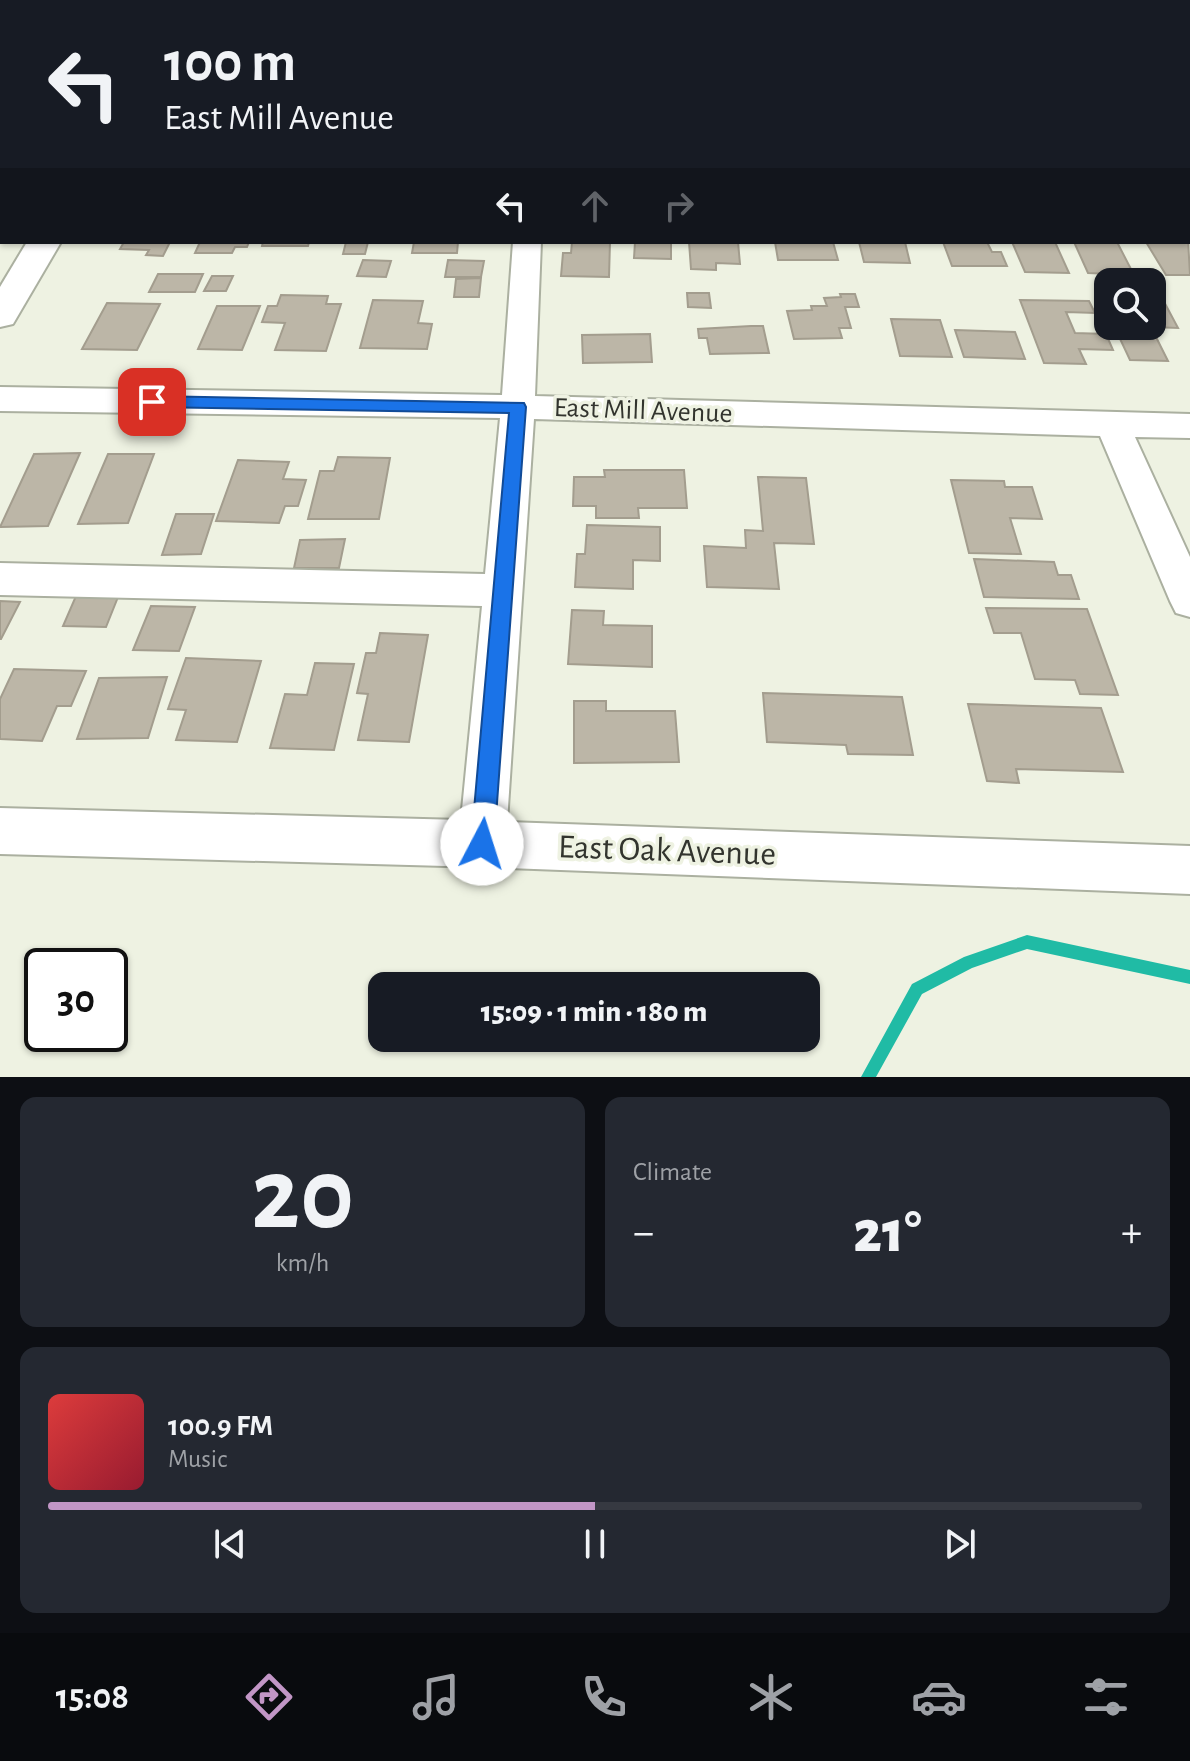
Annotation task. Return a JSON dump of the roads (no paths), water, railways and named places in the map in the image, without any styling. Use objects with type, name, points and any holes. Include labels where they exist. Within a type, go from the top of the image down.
[{"type":"main road","points":[[0,316],[43,244]]},
{"type":"street","points":[[482,844],[518,407],[527,244]]},
{"type":"street","name":"East Mill Avenue","points":[[0,399],[518,407],[1190,426]]},
{"type":"street","points":[[1113,425],[1190,601]]},
{"type":"street","points":[[0,579],[503,590]]},
{"type":"street","name":"East Oak Avenue","points":[[0,831],[482,844],[1190,870]]},
{"type":"waterway","points":[[868,1077],[917,989],[969,962],[1027,942],[1190,977]]}]
